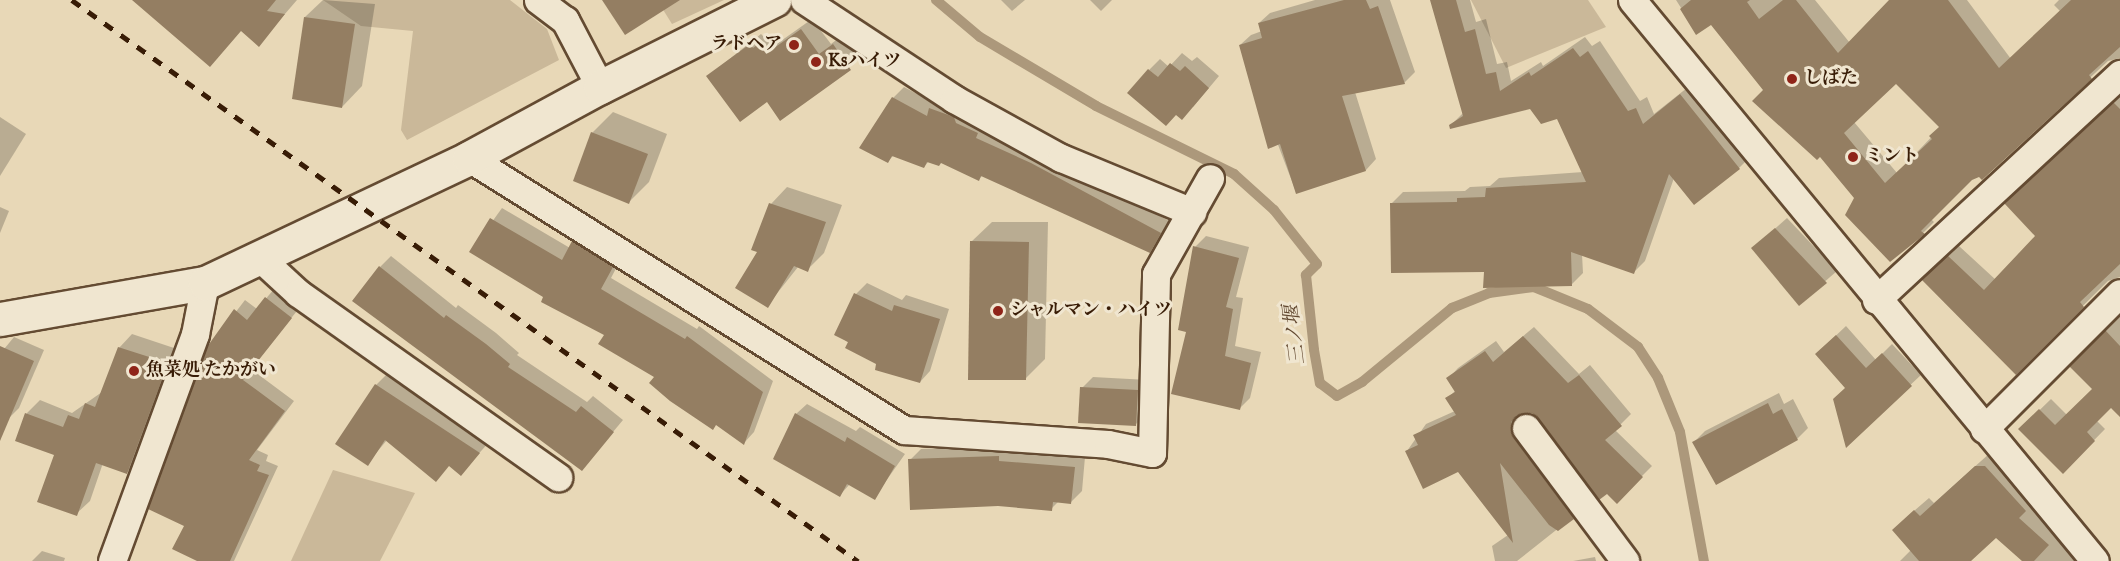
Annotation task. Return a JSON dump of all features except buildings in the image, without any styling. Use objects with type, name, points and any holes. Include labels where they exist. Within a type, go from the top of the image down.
[{"type":"street","points":[[538,0],[565,20],[600,87]]},
{"type":"street","points":[[0,319],[205,283],[469,158],[600,87],[774,0]]},
{"type":"street","points":[[804,0],[954,99],[1061,158],[1192,212]]},
{"type":"street","points":[[1632,0],[1876,300],[2095,561]]},
{"type":"street","points":[[1876,300],[2120,74]]},
{"type":"street","points":[[469,158],[904,430],[1108,444],[1152,453],[1156,273],[1210,178]]},
{"type":"street","points":[[260,257],[298,293],[558,477]]},
{"type":"street","points":[[112,561],[195,334],[205,283]]},
{"type":"street","points":[[1984,429],[2120,293]]},
{"type":"street","points":[[1527,428],[1625,561]]},
{"type":"shaded area","points":[[323,0],[510,0],[547,29],[559,60],[407,140],[401,130],[413,31],[361,26]]},
{"type":"shaded area","points":[[657,0],[724,0],[672,24]]},
{"type":"shaded area","points":[[1471,0],[1588,0],[1606,27],[1506,68]]},
{"type":"shaded area","points":[[333,470],[415,493],[380,561],[291,561]]},
{"type":"waterway","name":"三ノ堰","points":[[936,0],[980,37],[1096,106],[1234,174],[1274,210],[1317,264],[1306,275],[1314,350],[1320,383],[1337,396],[1362,382],[1452,308],[1489,293],[1534,287],[1588,309],[1638,347],[1658,378],[1680,432],[1704,561]]},
{"type":"railway","points":[[72,0],[858,561]]},
{"type":"place","name":"ラドヘア","points":[[794,45]]},
{"type":"place","name":"Ksハイツ","points":[[816,62]]},
{"type":"place","name":"しばた","points":[[1792,79]]},
{"type":"place","name":"ミント","points":[[1853,157]]},
{"type":"place","name":"シャルマン・ハイツ","points":[[998,311]]},
{"type":"place","name":"魚菜処 たかがい","points":[[134,371]]}]
